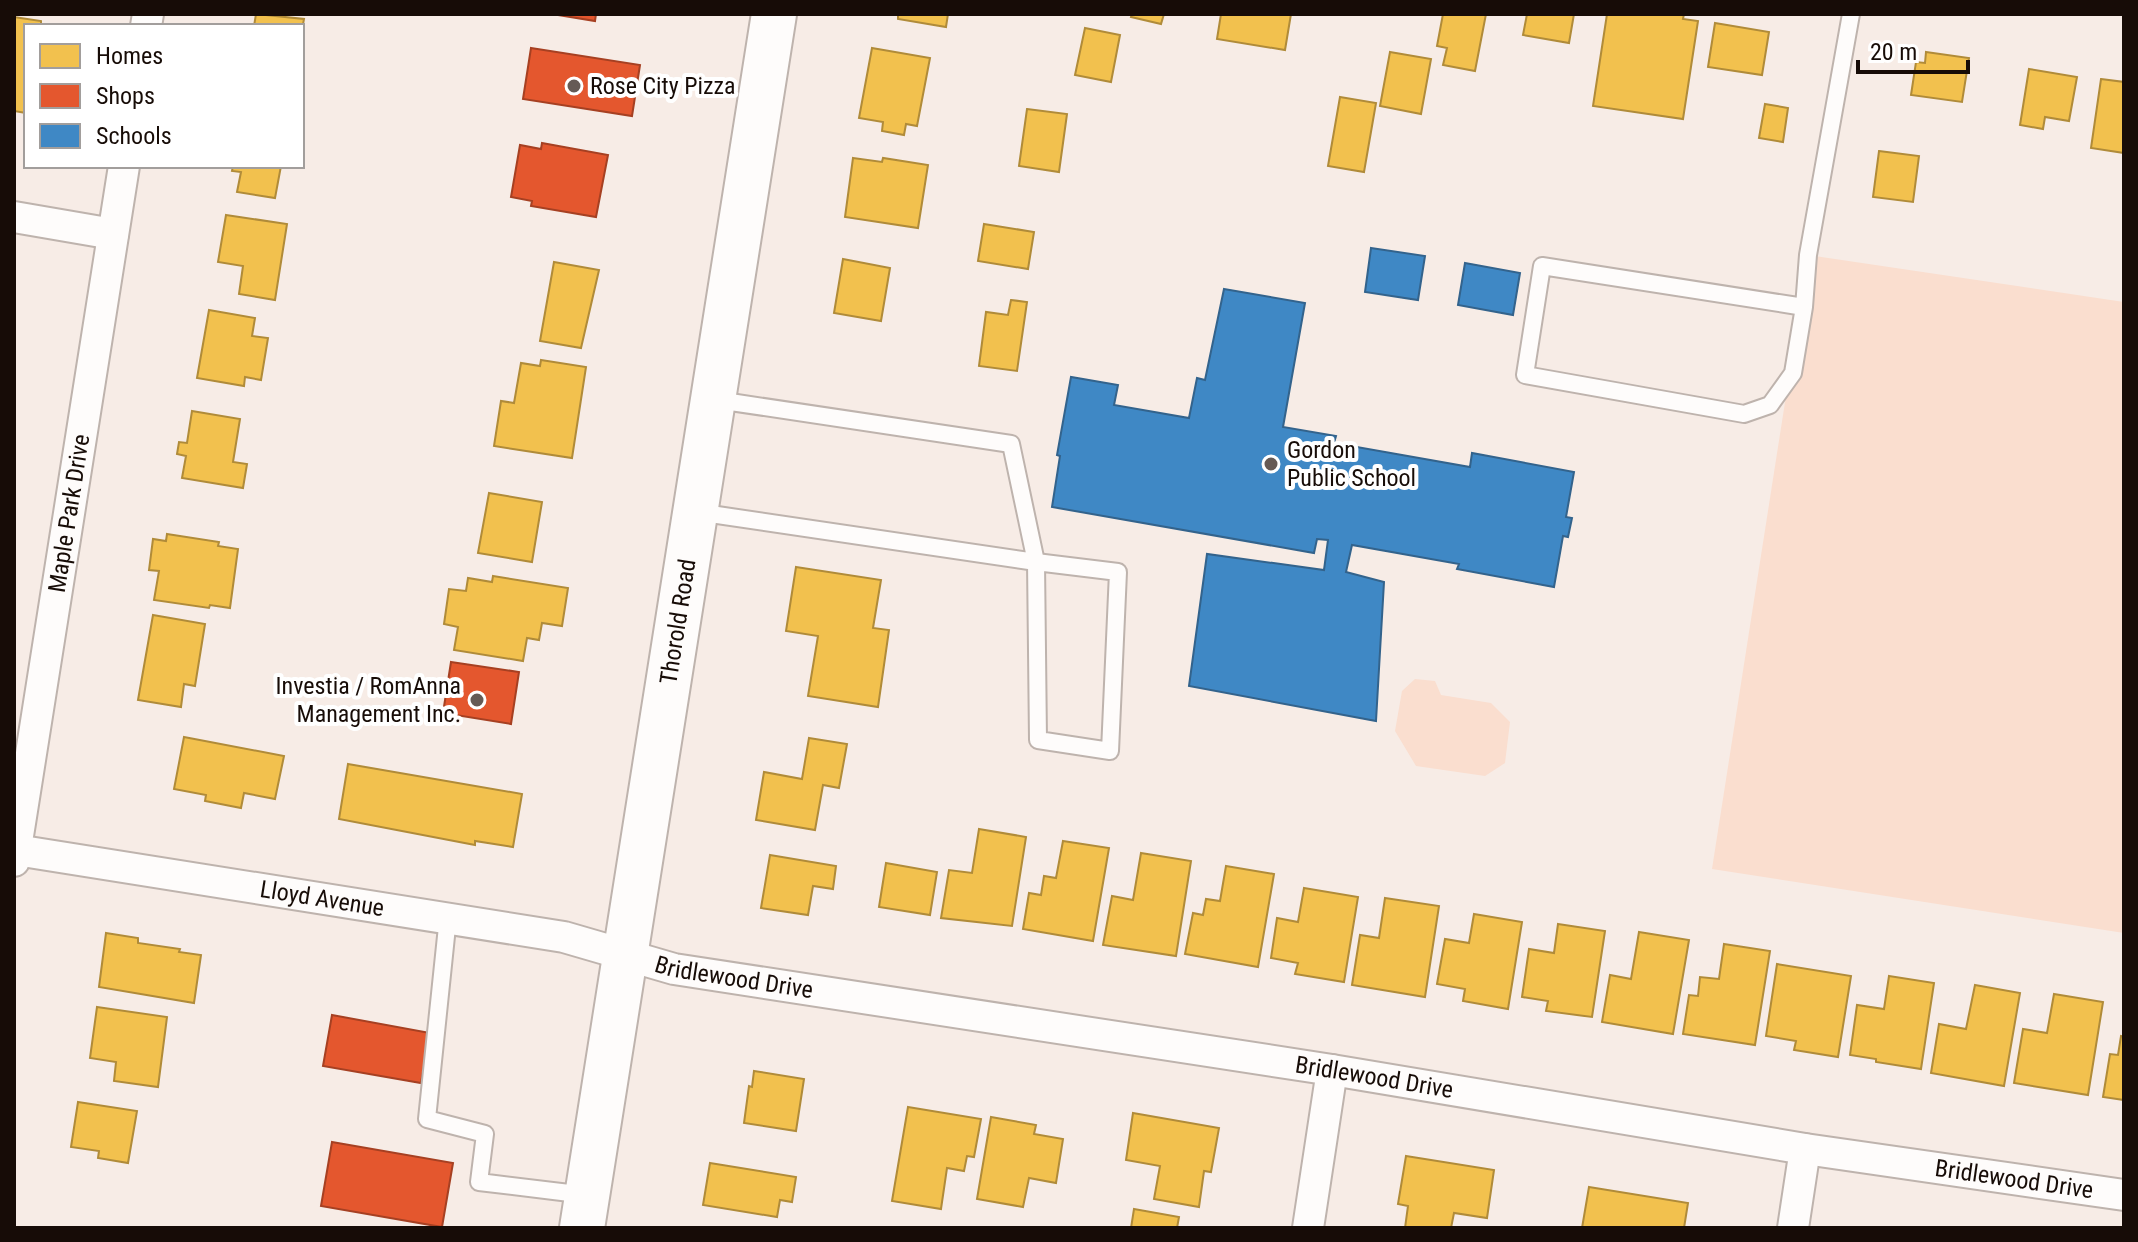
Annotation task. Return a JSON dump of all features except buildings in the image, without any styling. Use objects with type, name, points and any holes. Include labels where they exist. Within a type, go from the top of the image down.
[{"type":"street","name":"Thorold Road","points":[[585,1212],[774,14]]},
{"type":"street","name":"Maple Park Drive","points":[[15,856],[22,757],[124,168]]},
{"type":"street","points":[[14,217],[113,234]]},
{"type":"street","name":"Lloyd Avenue","points":[[15,856],[448,917],[579,940],[626,955]]},
{"type":"street","name":"Bridlewood Drive","points":[[626,955],[674,969],[1332,1070],[1805,1149],[2124,1195]]},
{"type":"street","points":[[1308,1228],[1332,1070]]},
{"type":"street","points":[[1793,1228],[1805,1149]]},
{"type":"lane","points":[[1804,307],[1542,266],[1525,375],[1744,414],[1770,405],[1793,373],[1804,307],[1808,255],[1851,14]]},
{"type":"lane","points":[[696,512],[1036,562],[1118,572],[1110,751],[1038,740],[1036,562],[1011,444],[713,400]]},
{"type":"lane","points":[[448,917],[427,1119],[485,1134],[479,1182],[585,1212]]},
{"type":"shaded area","points":[[1808,255],[2124,302],[2124,933],[1712,869]]},
{"type":"shaded area","points":[[1415,679],[1435,681],[1441,695],[1491,703],[1510,722],[1505,763],[1485,776],[1416,766],[1395,731],[1402,691]]},
{"type":"place","name":"Rose City Pizza","points":[[574,86]]},
{"type":"place","name":"Gordon Public School","points":[[1271,464]]},
{"type":"place","name":"Investia / RomAnna Management Inc.","points":[[477,700]]}]
